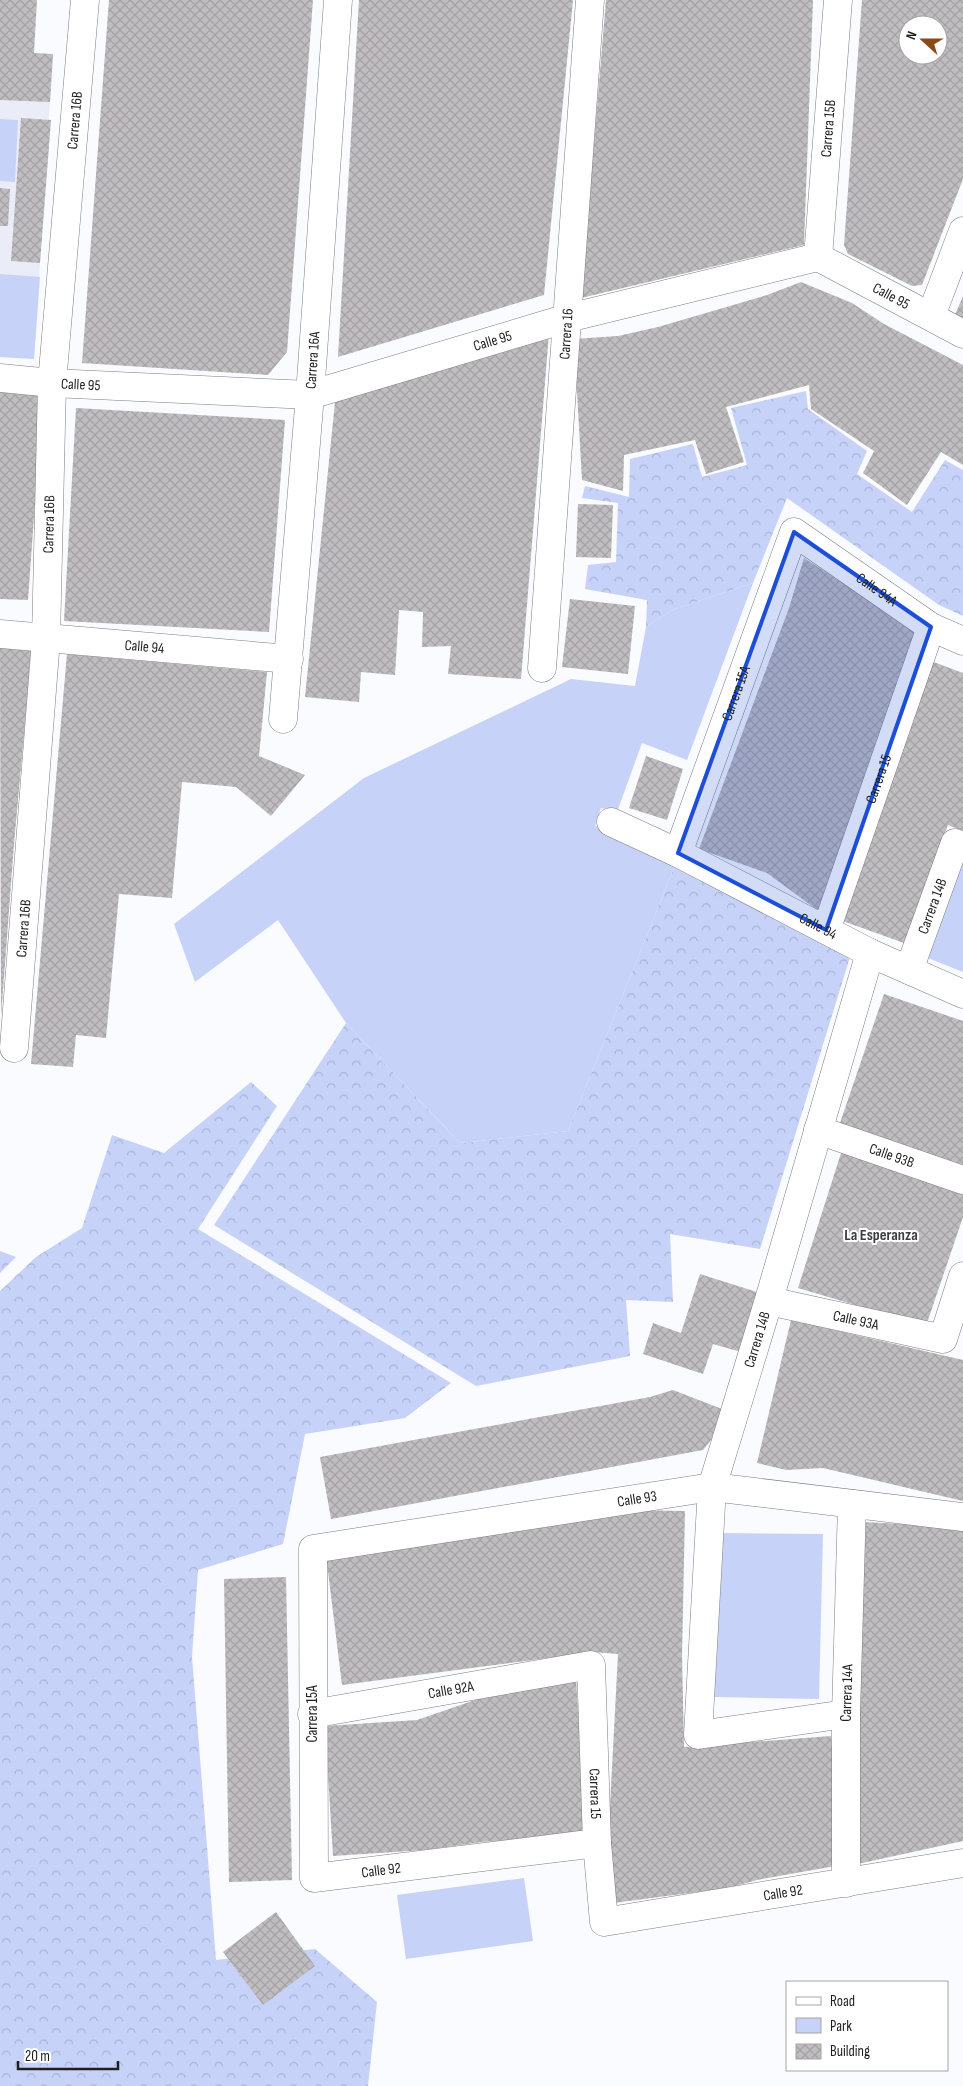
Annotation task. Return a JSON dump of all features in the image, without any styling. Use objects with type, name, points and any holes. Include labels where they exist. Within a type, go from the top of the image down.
[{"type":"street","name":"Carrera 16B","points":[[14,1048],[46,639],[52,384],[86,0]]},
{"type":"street","name":"Carrera 16A","points":[[283,719],[310,395],[338,0]]},
{"type":"street","name":"Carrera 16","points":[[542,668],[590,0]]},
{"type":"street","name":"Carrera 15B","points":[[818,257],[838,0]]},
{"type":"street","points":[[931,316],[963,231]]},
{"type":"street","name":"Calle 95","points":[[0,378],[52,384],[310,395],[568,318],[818,257],[963,334]]},
{"type":"street","name":"Calle 94A","points":[[794,532],[931,627],[963,641]]},
{"type":"street","name":"Carrera 15A","points":[[678,853],[794,532]]},
{"type":"street","name":"Carrera 15","points":[[826,930],[931,627]]},
{"type":"street","name":"Calle 94","points":[[0,634],[288,659]]},
{"type":"street","name":"Calle 94","points":[[611,822],[678,853],[870,953],[963,994]]},
{"type":"street","name":"Carrera 14B","points":[[909,970],[959,845]]},
{"type":"street","name":"Carrera 14B","points":[[846,1714],[698,1735],[712,1487],[769,1301],[870,953]]},
{"type":"street","name":"Calle 93B","points":[[818,1130],[963,1180]]},
{"type":"street","name":"Calle 93A","points":[[769,1301],[943,1339],[963,1276]]},
{"type":"street","name":"Calle 93","points":[[312,1549],[712,1487],[963,1517]]},
{"type":"street","name":"Carrera 14A","points":[[846,1883],[846,1714],[852,1504]]},
{"type":"street","name":"Carrera 15A","points":[[312,1549],[314,1878]]},
{"type":"street","name":"Carrera 15","points":[[591,1665],[596,1843],[604,1922]]},
{"type":"street","name":"Calle 92A","points":[[312,1714],[591,1665]]},
{"type":"street","name":"Calle 92","points":[[314,1878],[596,1843]]},
{"type":"street","name":"Calle 92","points":[[604,1922],[963,1863]]},
{"type":"highlighted area","points":[[794,532],[931,627],[826,930],[678,853]]},
{"type":"shaded area","points":[[0,53],[53,54],[34,359],[0,357]]},
{"type":"green space","points":[[0,119],[18,120],[15,182],[0,181]]},
{"type":"green space","points":[[0,274],[40,277],[34,359],[0,357]]},
{"type":"green space","points":[[806,391],[808,409],[867,451],[857,474],[912,512],[945,460],[963,470],[963,616],[939,605],[787,498],[753,583],[672,610],[646,627],[647,600],[585,589],[588,565],[616,562],[618,503],[582,498],[585,486],[629,497],[630,459],[693,444],[702,477],[747,465],[731,408]]},
{"type":"green space","points":[[753,583],[687,760],[642,743],[617,812],[601,808],[595,826],[676,863],[568,1131],[460,1143],[346,1023],[278,920],[195,982],[174,924],[364,778],[571,679],[635,686],[646,627],[672,610]]},
{"type":"green space","points":[[963,853],[963,972],[923,956]]},
{"type":"green space","points":[[676,863],[850,957],[760,1249],[670,1234],[673,1302],[626,1300],[630,1356],[476,1386],[214,1225],[346,1023],[460,1143],[568,1131]]},
{"type":"green space","points":[[251,1082],[277,1106],[198,1229],[451,1383],[405,1418],[305,1434],[283,1544],[198,1570],[192,1657],[216,1960],[315,1949],[377,2002],[368,2086],[0,2086],[0,1291],[36,1257],[82,1228],[112,1135],[164,1153]]},
{"type":"green space","points":[[0,1251],[16,1257],[0,1273]]},
{"type":"green space","points":[[718,1533],[823,1534],[819,1699],[714,1697]]},
{"type":"green space","points":[[524,1878],[533,1941],[406,1959],[397,1895]]},
{"type":"building","points":[[0,0],[37,0],[34,53],[53,54],[50,102],[0,100]]},
{"type":"building","points":[[109,0],[313,0],[287,352],[268,375],[82,363]]},
{"type":"building","points":[[359,0],[573,0],[544,295],[338,357]]},
{"type":"building","points":[[606,0],[813,0],[804,245],[581,298]]},
{"type":"building","points":[[862,0],[963,0],[963,179],[922,285],[912,286],[848,254],[844,245]]},
{"type":"building","points":[[21,118],[51,120],[40,263],[11,261]]},
{"type":"building","points":[[0,188],[10,189],[8,226],[0,226]]},
{"type":"building","points":[[801,282],[852,303],[884,324],[963,365],[963,465],[941,452],[907,505],[863,473],[874,451],[811,409],[809,385],[726,407],[744,462],[706,474],[695,440],[624,455],[623,491],[582,480],[574,339],[618,336],[658,327],[767,295]]},
{"type":"building","points":[[963,296],[963,321],[954,317]]},
{"type":"building","points":[[549,333],[521,679],[448,674],[451,646],[422,647],[423,612],[399,610],[395,675],[361,672],[359,702],[305,697],[335,402]]},
{"type":"building","points":[[0,389],[43,393],[28,600],[0,599]]},
{"type":"building","points":[[76,408],[285,420],[269,632],[64,621]]},
{"type":"building","points":[[578,504],[613,505],[611,558],[576,557]]},
{"type":"building","points":[[804,558],[920,633],[820,912],[767,873],[699,849],[789,608]]},
{"type":"building","points":[[570,599],[635,606],[628,674],[562,667]]},
{"type":"building","points":[[0,644],[32,645],[1,1017]]},
{"type":"building","points":[[67,654],[267,672],[259,756],[305,775],[271,816],[236,787],[182,782],[172,898],[119,894],[106,1038],[76,1035],[73,1067],[31,1064]]},
{"type":"building","points":[[931,661],[963,673],[963,831],[948,825],[904,943],[837,919]]},
{"type":"building","points":[[646,756],[683,769],[667,820],[629,808]]},
{"type":"building","points":[[884,994],[963,1021],[963,1166],[840,1123]]},
{"type":"building","points":[[842,1150],[963,1191],[963,1217],[926,1326],[798,1288]]},
{"type":"building","points":[[700,1274],[760,1293],[741,1352],[713,1344],[703,1374],[643,1354],[653,1323],[681,1333]]},
{"type":"building","points":[[791,1320],[963,1360],[963,1501],[823,1468],[786,1470],[757,1463]]},
{"type":"building","points":[[673,1390],[722,1409],[711,1440],[703,1450],[331,1519],[320,1457],[650,1397]]},
{"type":"building","points":[[623,1510],[685,1511],[682,1656],[684,1747],[831,1736],[841,1865],[757,1880],[728,1888],[613,1903],[608,1844],[618,1654],[593,1652],[342,1685],[326,1555]]},
{"type":"building","points":[[862,1522],[963,1527],[963,1841],[853,1865]]},
{"type":"building","points":[[286,1577],[292,1880],[229,1882],[224,1579]]},
{"type":"building","points":[[576,1679],[586,1835],[482,1842],[425,1850],[333,1856],[325,1726],[417,1720],[507,1689]]},
{"type":"building","points":[[276,1912],[315,1966],[263,2005],[223,1952]]},
{"type":"district","name":"La Esperanza","points":[[881,1234]]}]
